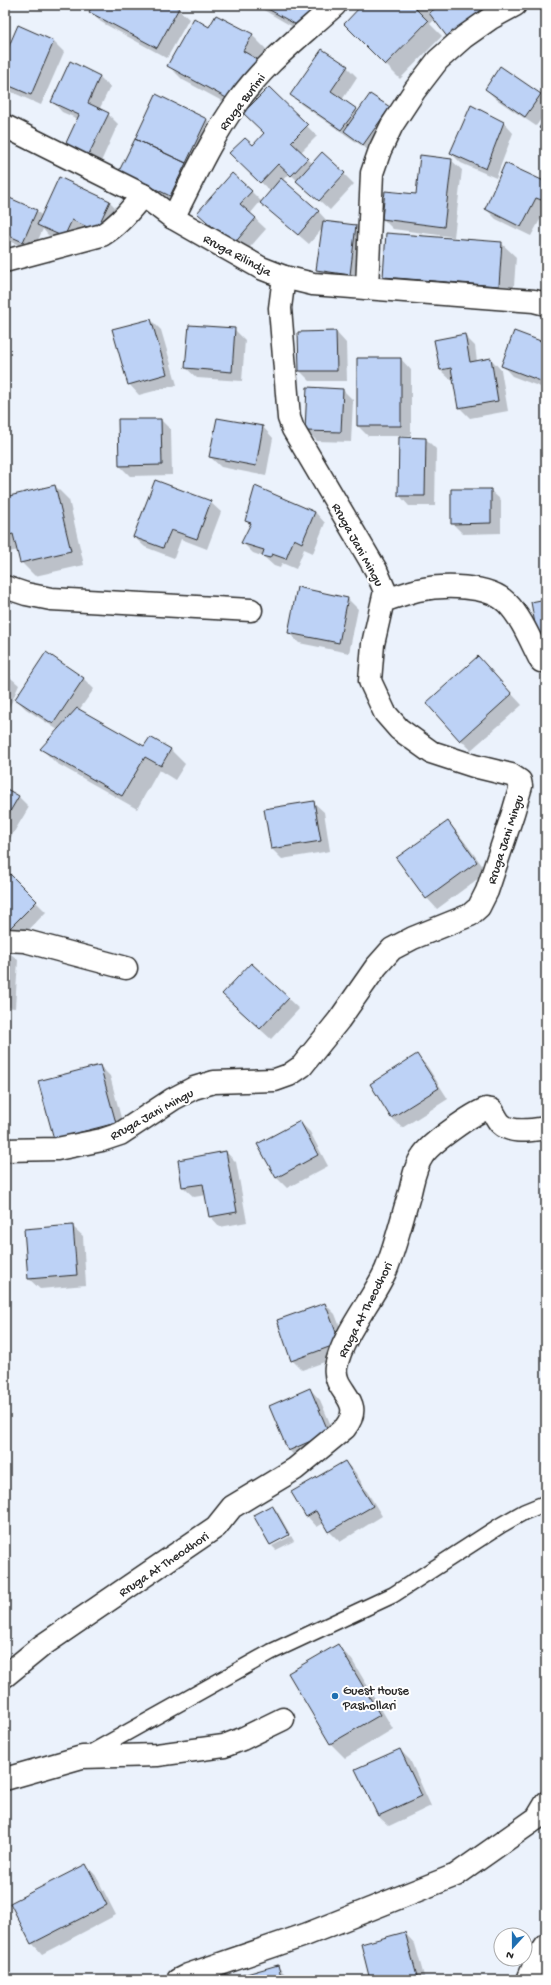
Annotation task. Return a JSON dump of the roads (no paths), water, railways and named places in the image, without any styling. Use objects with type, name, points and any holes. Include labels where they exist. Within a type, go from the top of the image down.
[{"type":"street","name":"Rruga Burimi","points":[[173,218],[218,132],[238,100],[271,61],[335,5]]},
{"type":"street","points":[[367,288],[372,173],[380,150],[392,125],[415,90],[438,60],[469,33],[491,18],[515,5]]},
{"type":"street","name":"Rruga Rilindja","points":[[5,126],[143,195],[173,218],[261,268],[284,277],[313,284],[534,301],[546,304]]},
{"type":"street","points":[[5,261],[102,235],[124,218],[143,195]]},
{"type":"street","name":"Rruga Jani Mingu","points":[[5,1150],[57,1149],[102,1140],[120,1134],[173,1099],[194,1088],[214,1082],[275,1080],[289,1075],[302,1066],[339,1020],[376,967],[392,949],[413,938],[470,916],[479,907],[487,891],[511,820],[521,786],[520,781],[511,775],[474,766],[431,752],[399,729],[385,712],[370,681],[373,644],[385,591],[376,570],[292,429],[289,418],[280,308],[284,277]]},
{"type":"street","points":[[5,587],[26,594],[51,599],[251,610]]},
{"type":"street","points":[[383,601],[431,588],[476,589],[496,595],[506,602],[513,610],[541,661]]},
{"type":"street","points":[[5,940],[25,941],[126,968]]},
{"type":"street","name":"Rruga At Theodhori","points":[[5,1676],[43,1645],[216,1527],[232,1507],[295,1470],[346,1428],[352,1420],[353,1409],[337,1376],[336,1368],[354,1327],[372,1298],[385,1271],[393,1252],[418,1164],[429,1148],[466,1121],[486,1109],[492,1110],[501,1124],[506,1127],[527,1130],[546,1128]]},
{"type":"street","points":[[5,1778],[82,1757],[157,1755],[224,1746],[242,1740],[283,1719]]},
{"type":"street","points":[[178,1980],[188,1975],[305,1935],[456,1875],[537,1818],[546,1803]]},
{"type":"street","points":[[528,1980],[536,1961],[546,1946]]},
{"type":"lane","points":[[82,1757],[271,1652],[393,1595],[453,1558],[501,1525],[524,1512],[546,1504]]},
{"type":"place","name":"Guest House Pashollari","points":[[335,1696]]}]
